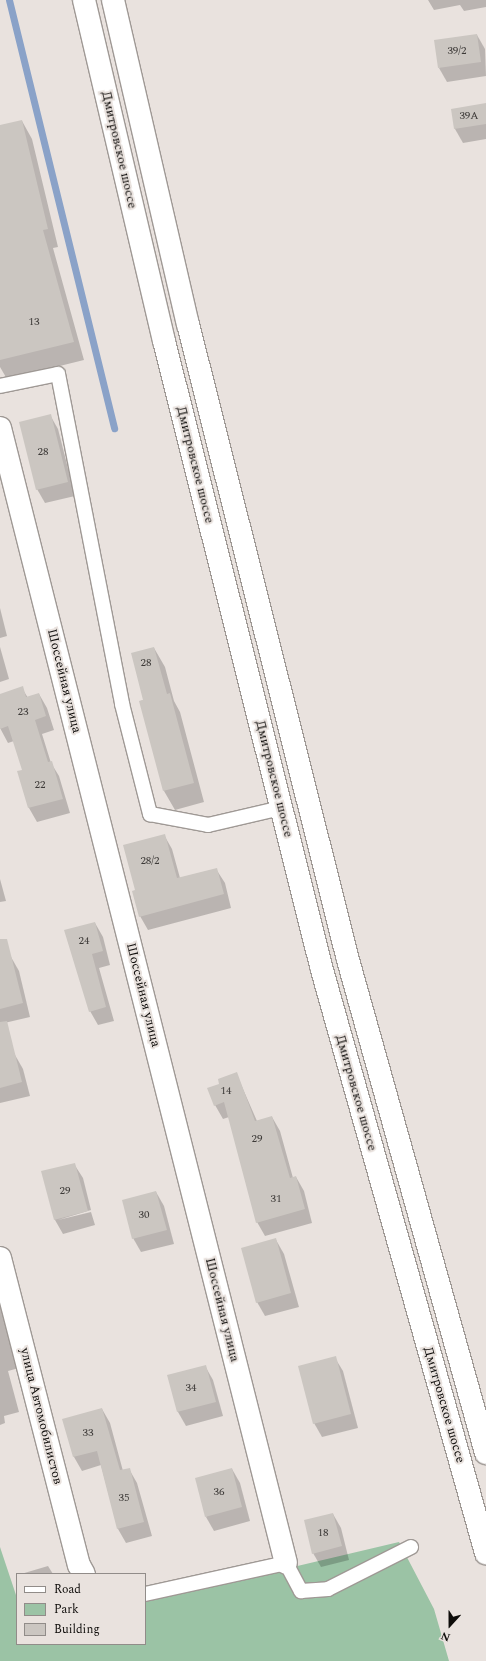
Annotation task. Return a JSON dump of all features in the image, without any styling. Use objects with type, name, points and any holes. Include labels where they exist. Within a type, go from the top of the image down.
[{"type":"main road","name":"Дмитровское шоссе","points":[[84,0],[164,341],[324,977],[486,1553]]},
{"type":"main road","name":"Дмитровское шоссе","points":[[113,0],[188,324],[348,960],[486,1453]]},
{"type":"main road","name":"Шоссейная улица","points":[[0,428],[286,1563]]},
{"type":"main road","name":"улица Автомобилистов","points":[[0,1258],[79,1565],[83,1573]]},
{"type":"lane","points":[[0,386],[58,374],[122,704],[150,814],[208,825],[281,808]]},
{"type":"lane","points":[[146,1594],[286,1563],[301,1591],[328,1589],[411,1547]]},
{"type":"green space","points":[[399,1542],[434,1609],[449,1661],[0,1661],[0,1547],[16,1595],[16,1645],[146,1645],[146,1602]]},
{"type":"building","points":[[477,34],[481,62],[438,68],[434,40]]},
{"type":"building","points":[[486,103],[486,124],[454,129],[451,109]]},
{"type":"building","points":[[22,120],[48,229],[43,230],[74,342],[0,360],[0,125]]},
{"type":"building","points":[[51,414],[68,482],[36,490],[19,422]]},
{"type":"building","points":[[154,647],[167,694],[170,693],[194,783],[163,791],[139,701],[143,700],[131,653]]},
{"type":"building","points":[[23,686],[26,697],[39,693],[46,716],[35,720],[48,762],[52,761],[63,799],[28,808],[17,771],[22,770],[8,726],[0,729],[0,694]]},
{"type":"building","points":[[165,834],[177,878],[217,868],[224,894],[139,917],[132,891],[135,890],[123,845]]},
{"type":"building","points":[[95,922],[103,951],[92,954],[106,1007],[89,1012],[64,930]]},
{"type":"building","points":[[0,939],[7,939],[23,1003],[0,1009]]},
{"type":"building","points":[[7,1021],[22,1082],[0,1088],[0,1022]]},
{"type":"building","points":[[237,1072],[255,1121],[272,1116],[290,1178],[296,1176],[305,1209],[256,1223],[224,1102],[214,1106],[207,1088],[219,1084],[218,1079]]},
{"type":"building","points":[[75,1163],[88,1211],[54,1220],[41,1171]]},
{"type":"building","points":[[156,1191],[167,1230],[132,1239],[122,1200]]},
{"type":"building","points":[[276,1238],[291,1293],[256,1303],[241,1248]]},
{"type":"building","points":[[336,1356],[351,1414],[313,1424],[298,1366]]},
{"type":"building","points":[[206,1365],[216,1402],[177,1412],[167,1375]]},
{"type":"building","points":[[102,1408],[120,1470],[130,1468],[144,1522],[117,1529],[97,1451],[73,1457],[62,1419]]},
{"type":"building","points":[[232,1468],[242,1507],[205,1517],[195,1478]]},
{"type":"building","points":[[333,1513],[342,1546],[312,1554],[304,1520]]},
{"type":"waterway","points":[[9,0],[114,428]]}]
